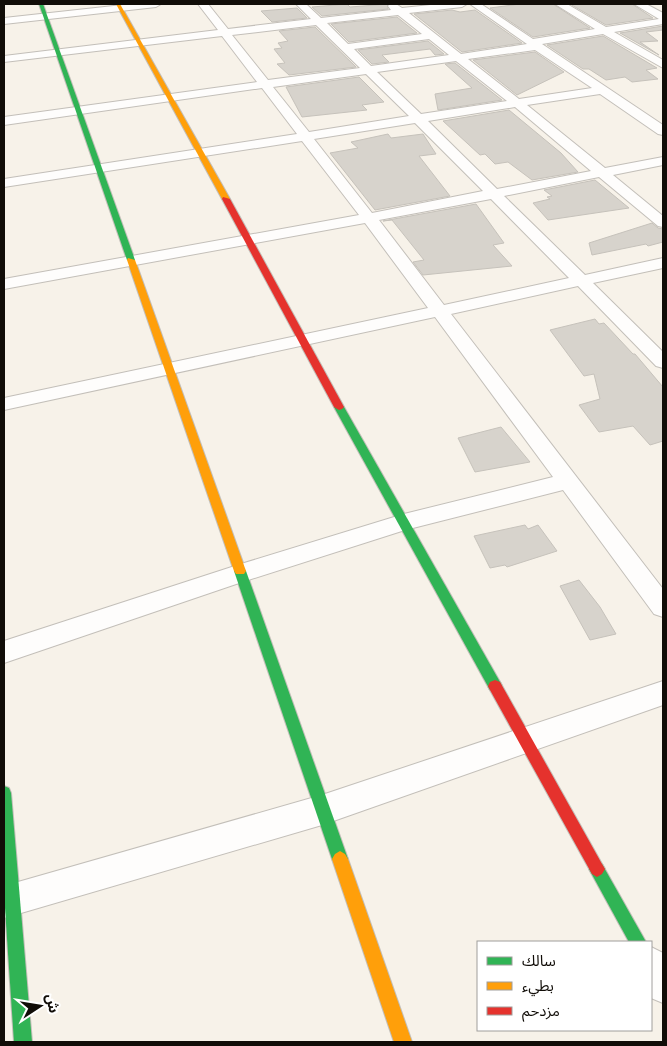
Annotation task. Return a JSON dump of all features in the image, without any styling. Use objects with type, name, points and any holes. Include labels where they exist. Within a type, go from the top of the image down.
[{"type":"street","points":[[41,4],[403,1042]]},
{"type":"street","points":[[4,21],[119,6],[156,4]]},
{"type":"street","points":[[203,4],[440,311],[663,607]]},
{"type":"street","points":[[301,4],[348,47],[663,362]]},
{"type":"street","points":[[4,59],[319,21],[395,8],[462,4]]},
{"type":"street","points":[[475,4],[602,90],[661,127]]},
{"type":"street","points":[[560,4],[663,65]]},
{"type":"street","points":[[638,4],[663,17]]},
{"type":"street","points":[[119,6],[171,96],[302,341],[637,941]]},
{"type":"street","points":[[395,8],[518,104],[663,223]]},
{"type":"street","points":[[4,121],[457,57],[663,22]]},
{"type":"street","points":[[348,47],[430,36]]},
{"type":"street","points":[[4,183],[602,90]]},
{"type":"street","points":[[4,284],[248,241],[663,161]]},
{"type":"street","points":[[4,404],[663,263]]},
{"type":"street","points":[[4,652],[241,573],[404,522],[569,481]]},
{"type":"street","points":[[8,901],[322,810],[663,693]]},
{"type":"street","points":[[4,793],[8,901],[23,1042]]},
{"type":"street","points":[[652,966],[663,986]]},
{"type":"building","points":[[347,4],[350,7],[388,4],[388,9],[322,16],[312,7]]},
{"type":"building","points":[[520,4],[553,4],[590,28],[533,37],[490,8]]},
{"type":"building","points":[[570,4],[632,4],[653,18],[606,25]]},
{"type":"building","points":[[297,8],[307,18],[272,22],[261,11]]},
{"type":"building","points":[[452,10],[460,12],[475,10],[522,43],[462,52],[414,14]]},
{"type":"building","points":[[397,17],[417,33],[349,42],[331,24]]},
{"type":"building","points":[[663,26],[663,30],[646,32],[658,41],[640,42],[659,55],[620,33]]},
{"type":"building","points":[[315,27],[356,67],[289,75],[277,64],[285,63],[274,49],[282,48],[278,43],[288,41],[279,31]]},
{"type":"building","points":[[603,36],[657,68],[646,70],[658,79],[632,82],[625,77],[606,80],[589,69],[583,69],[547,45]]},
{"type":"building","points":[[428,41],[444,54],[435,55],[430,49],[382,55],[389,62],[372,64],[358,50]]},
{"type":"building","points":[[535,52],[564,72],[517,95],[473,60]]},
{"type":"building","points":[[455,63],[502,100],[438,110],[435,94],[472,88],[445,64]]},
{"type":"building","points":[[359,77],[384,102],[362,105],[367,110],[302,117],[286,87]]},
{"type":"building","points":[[509,110],[561,153],[578,172],[532,180],[508,162],[495,164],[485,154],[480,155],[443,121]]},
{"type":"building","points":[[388,134],[391,138],[423,134],[436,154],[419,156],[450,196],[375,210],[330,153],[358,148],[351,142]]},
{"type":"building","points":[[595,180],[629,208],[548,220],[533,203],[550,199],[547,197],[552,196],[544,190]]},
{"type":"building","points":[[476,204],[504,243],[493,245],[512,266],[423,275],[413,262],[424,260],[392,220],[383,221]]},
{"type":"building","points":[[652,223],[658,228],[663,229],[663,242],[592,255],[589,243]]},
{"type":"building","points":[[595,319],[599,324],[604,323],[635,354],[663,387],[663,441],[650,445],[633,426],[599,432],[579,405],[600,399],[594,374],[584,376],[550,330]]},
{"type":"building","points":[[501,427],[530,462],[475,472],[458,438]]},
{"type":"building","points":[[525,525],[528,529],[538,525],[557,551],[507,567],[505,565],[490,568],[474,536]]},
{"type":"building","points":[[579,580],[600,607],[616,634],[590,640],[560,586]]},
{"type":"traffic: fast","points":[[41,4],[131,260]]},
{"type":"traffic: fast","points":[[339,407],[495,686]]},
{"type":"traffic: fast","points":[[240,571],[340,859]]},
{"type":"traffic: fast","points":[[4,793],[23,1042]]},
{"type":"traffic: fast","points":[[597,869],[637,941]]},
{"type":"traffic: slow","points":[[118,4],[226,199]]},
{"type":"traffic: slow","points":[[131,260],[240,571]]},
{"type":"traffic: slow","points":[[340,859],[403,1042]]},
{"type":"traffic: jam","points":[[226,199],[339,407]]},
{"type":"traffic: jam","points":[[495,686],[597,869]]}]
